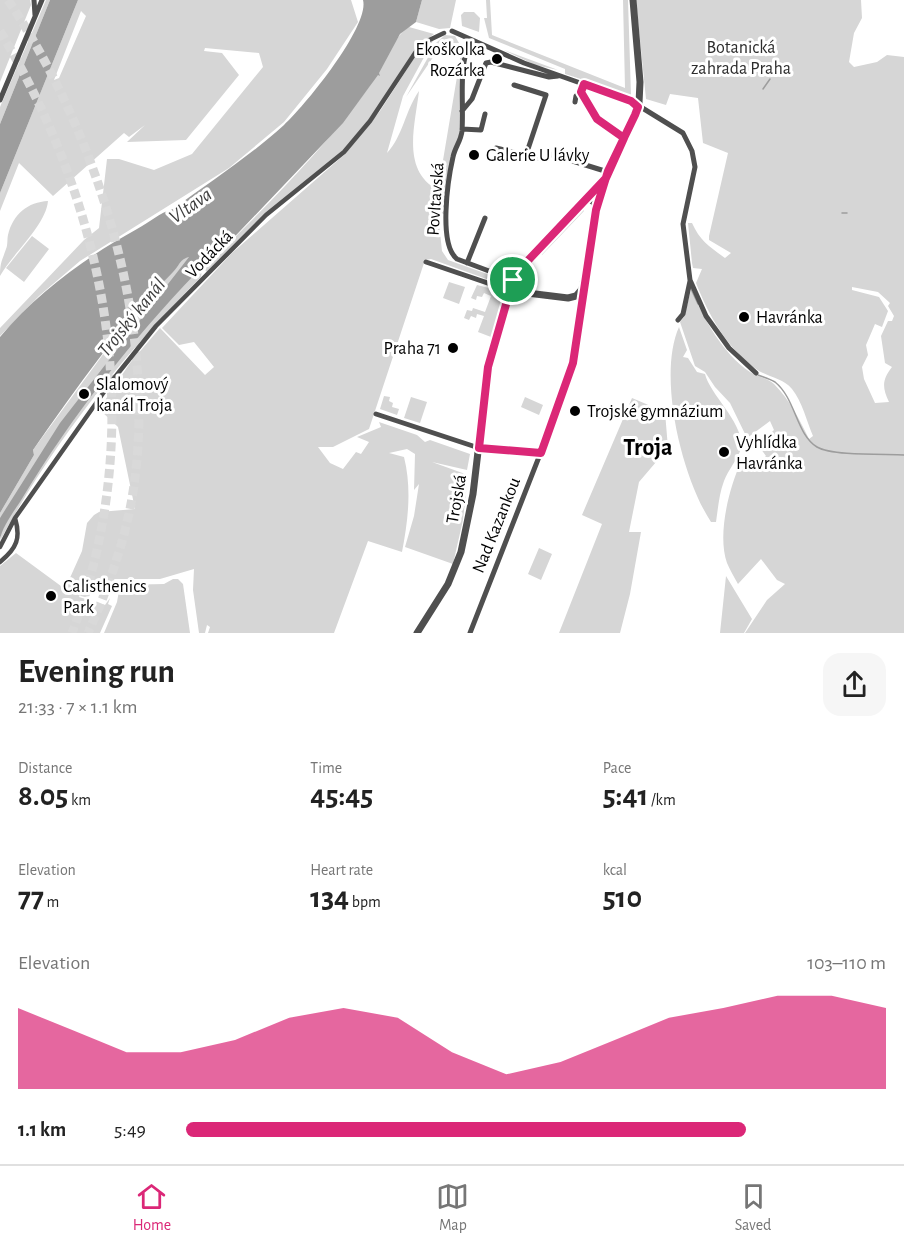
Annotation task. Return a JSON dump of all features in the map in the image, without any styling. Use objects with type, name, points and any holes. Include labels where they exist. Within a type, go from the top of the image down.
[{"type":"street","points":[[34,0],[35,17]]},
{"type":"street","points":[[0,99],[42,0]]},
{"type":"street","name":"Trojská","points":[[582,290],[596,210],[607,175],[638,107],[640,82],[633,0]]},
{"type":"street","points":[[452,32],[560,76],[631,101],[683,133],[692,151],[694,182],[685,204],[683,224],[690,280],[706,316],[729,348],[756,373]]},
{"type":"street","name":"Vodácká","points":[[0,547],[15,518],[111,382],[156,326],[266,215],[344,152],[370,121],[421,44],[444,33]]},
{"type":"street","name":"Povltavská","points":[[467,263],[452,254],[446,237],[453,154],[461,140],[463,70],[470,40]]},
{"type":"street","points":[[462,112],[472,99],[486,63],[491,62],[549,77],[560,76]]},
{"type":"street","points":[[575,102],[584,84]]},
{"type":"street","points":[[514,85],[546,94],[526,155]]},
{"type":"street","points":[[581,92],[597,119],[624,138]]},
{"type":"street","points":[[462,129],[481,130],[485,114]]},
{"type":"street","points":[[496,148],[537,158],[550,154],[607,175]]},
{"type":"street","name":"Trojská","points":[[417,633],[448,584],[461,552],[479,448],[488,367],[513,280],[519,270],[607,175]]},
{"type":"street","points":[[585,200],[593,202],[596,210]]},
{"type":"street","points":[[486,218],[467,263],[513,280]]},
{"type":"street","points":[[426,262],[511,291],[568,298],[576,296],[582,290]]},
{"type":"street","points":[[678,320],[683,314],[690,280]]},
{"type":"street","name":"Nad Kazankou","points":[[470,633],[541,453],[573,363],[579,333],[582,290]]},
{"type":"street","points":[[376,414],[479,448],[541,453]]},
{"type":"street","points":[[0,562],[15,548],[19,539],[15,518]]},
{"type":"green space","points":[[0,0],[30,0],[31,5],[0,82]]},
{"type":"green space","points":[[46,0],[50,0],[0,124],[0,107]]},
{"type":"green space","points":[[78,0],[351,0],[358,22],[327,69],[284,122],[229,168],[80,261],[39,296],[0,336],[0,328],[84,240],[99,228],[107,159],[119,159],[154,170],[192,154],[263,67],[259,53],[205,48],[204,51],[222,53],[239,75],[186,140],[127,142],[145,125],[129,137],[124,133],[53,196],[19,163],[0,211],[0,193]],"holes":[[[81,11],[86,16],[59,78],[54,80]]]},
{"type":"green space","points":[[422,0],[456,0],[450,28],[439,29],[416,22]]},
{"type":"green space","points":[[486,0],[490,0],[492,35],[625,88],[623,0],[628,0],[631,95],[565,74],[565,69],[489,38],[484,18],[487,18]]},
{"type":"green space","name":"Botanická zahrada Praha","points":[[636,0],[861,0],[862,18],[854,33],[849,62],[854,67],[877,62],[887,55],[904,57],[904,633],[745,633],[767,600],[785,584],[777,580],[761,559],[738,584],[724,552],[726,512],[732,485],[741,462],[751,470],[766,456],[758,445],[774,430],[770,421],[747,438],[730,403],[705,372],[695,366],[680,322],[684,317],[691,290],[708,324],[731,356],[750,372],[774,384],[798,417],[809,439],[813,436],[796,394],[784,382],[756,369],[736,351],[713,319],[696,283],[702,269],[693,268],[688,223],[692,223],[702,239],[725,258],[731,253],[709,240],[728,153],[703,143],[698,98],[670,94],[666,105],[646,99]],"holes":[[[852,287],[878,292],[890,303],[888,306],[894,316],[892,321],[888,321],[881,336],[885,363],[892,367],[884,384],[889,402],[875,403],[864,379],[862,367],[868,355],[866,345],[875,324],[882,327],[888,311],[879,297],[852,290]]]},
{"type":"green space","points":[[464,12],[474,12],[480,18],[479,32],[462,26],[461,15]]},
{"type":"green space","points":[[409,27],[434,34],[421,44],[398,80],[344,152],[266,215],[208,273],[204,269],[202,271],[201,277],[172,306],[92,400],[43,468],[1,539],[0,513],[34,455],[33,450],[115,338],[184,258],[189,257],[202,270],[289,182],[350,112],[369,87],[398,38]]},
{"type":"green space","points":[[445,35],[455,36],[459,43],[440,47],[406,97],[436,43]]},
{"type":"green space","points":[[435,37],[403,96],[387,153],[397,139],[419,91],[413,132],[415,159],[426,181],[438,190],[461,53],[464,52],[459,139],[454,150],[446,214],[438,214],[442,251],[448,260],[504,280],[509,285],[506,286],[431,259],[425,260],[369,429],[333,447],[318,447],[330,463],[343,469],[356,452],[361,454],[369,442],[357,437],[381,427],[379,422],[417,435],[425,442],[430,440],[470,454],[467,470],[432,462],[468,475],[463,520],[453,564],[405,547],[414,516],[419,484],[414,490],[415,454],[407,449],[389,453],[404,457],[408,481],[406,529],[402,552],[368,541],[334,633],[208,633],[210,627],[207,625],[205,633],[199,633],[193,590],[194,569],[160,579],[114,579],[112,593],[84,583],[79,597],[105,605],[110,598],[108,604],[112,606],[100,633],[0,633],[0,566],[16,553],[65,589],[82,551],[87,523],[94,515],[99,512],[135,509],[118,427],[99,409],[130,363],[160,328],[205,375],[214,367],[194,342],[179,345],[162,328],[232,253],[344,155],[380,111],[420,49]]},
{"type":"green space","points":[[504,50],[558,70],[535,65]]},
{"type":"green space","points":[[48,201],[41,220],[0,276],[8,235],[14,221],[22,210]]},
{"type":"green space","points":[[582,207],[584,211],[542,255],[539,252]]},
{"type":"green space","points":[[32,236],[49,249],[24,282],[6,268]]},
{"type":"green space","points":[[449,282],[465,287],[459,304],[443,298]]},
{"type":"green space","points":[[477,285],[501,291],[504,297],[491,337],[478,332],[484,316],[477,314],[476,318],[471,316],[469,320],[464,318],[467,310],[472,311],[473,308],[485,312],[491,296],[484,293],[482,297],[477,296],[476,300],[471,298]]},
{"type":"green space","points":[[679,327],[687,350],[683,357],[688,358],[697,372],[705,374],[713,391],[738,429],[741,439],[740,452],[722,486],[716,522],[711,522],[700,503],[682,454],[676,426],[671,372],[673,348]]},
{"type":"green space","points":[[384,396],[390,397],[392,407],[399,409],[397,415],[380,409]]},
{"type":"green space","points":[[411,397],[427,402],[420,423],[404,418]]},
{"type":"green space","points":[[525,397],[543,405],[539,415],[521,407]]},
{"type":"green space","points":[[632,398],[665,412],[668,448],[639,482],[629,532],[641,532],[630,594],[620,633],[559,633],[602,524],[582,515]]},
{"type":"green space","points":[[539,548],[552,554],[541,580],[528,574]]},
{"type":"green space","points":[[726,576],[752,619],[744,633],[720,633]]},
{"type":"green space","points":[[178,579],[183,584],[190,633],[104,633],[117,602],[120,585],[164,584]]},
{"type":"water","points":[[50,0],[78,0],[0,193],[0,124]]},
{"type":"water","points":[[363,0],[422,0],[416,22],[400,34],[379,73],[380,76],[378,75],[343,123],[148,325],[82,408],[6,524],[0,541],[0,518],[60,423],[189,257],[182,261],[135,314],[82,381],[33,450],[34,455],[0,513],[0,337],[30,305],[81,264],[159,215],[173,209],[244,158],[284,125],[320,84],[347,46],[357,28]]},
{"type":"waterway","points":[[763,89],[770,79]]},
{"type":"waterway","points":[[842,213],[847,213]]},
{"type":"waterway","points":[[691,289],[698,304]]},
{"type":"waterway","points":[[758,375],[775,382],[782,389],[805,434],[817,447],[834,452],[904,455]]},
{"type":"tunnel","points":[[8,0],[41,55],[71,115],[96,178],[116,244],[130,311],[138,378],[138,445],[130,509],[112,572],[88,633]]},
{"type":"tunnel","points":[[0,31],[38,101],[68,173],[91,248],[106,324],[112,402],[109,479],[95,557],[72,633]]},
{"type":"place","name":"Ekoškolka Rozárka","points":[[497,59]]},
{"type":"place","name":"Galerie U lávky","points":[[474,155]]},
{"type":"place","name":"Havránka","points":[[744,317]]},
{"type":"place","name":"Praha 71","points":[[453,348]]},
{"type":"place","name":"Slalomový kanál Troja","points":[[84,394]]},
{"type":"place","name":"Trojské gymnázium","points":[[575,411]]},
{"type":"place","name":"Vyhlídka Havránka","points":[[724,452]]},
{"type":"place","name":"Calisthenics Park","points":[[51,596]]},
{"type":"district","name":"Troja","points":[[648,447]]},
{"type":"route","points":[[513,280],[488,367],[479,448],[541,453],[573,363],[579,333],[582,290],[596,210],[608,171],[635,115],[638,107],[631,101],[584,84],[581,92],[597,119],[624,138],[606,178],[599,186],[515,274],[513,280]]},
{"type":"water label","name":"Vltava","points":[[190,205]]},
{"type":"water label","name":"Trojský kanál","points":[[131,317]]}]
